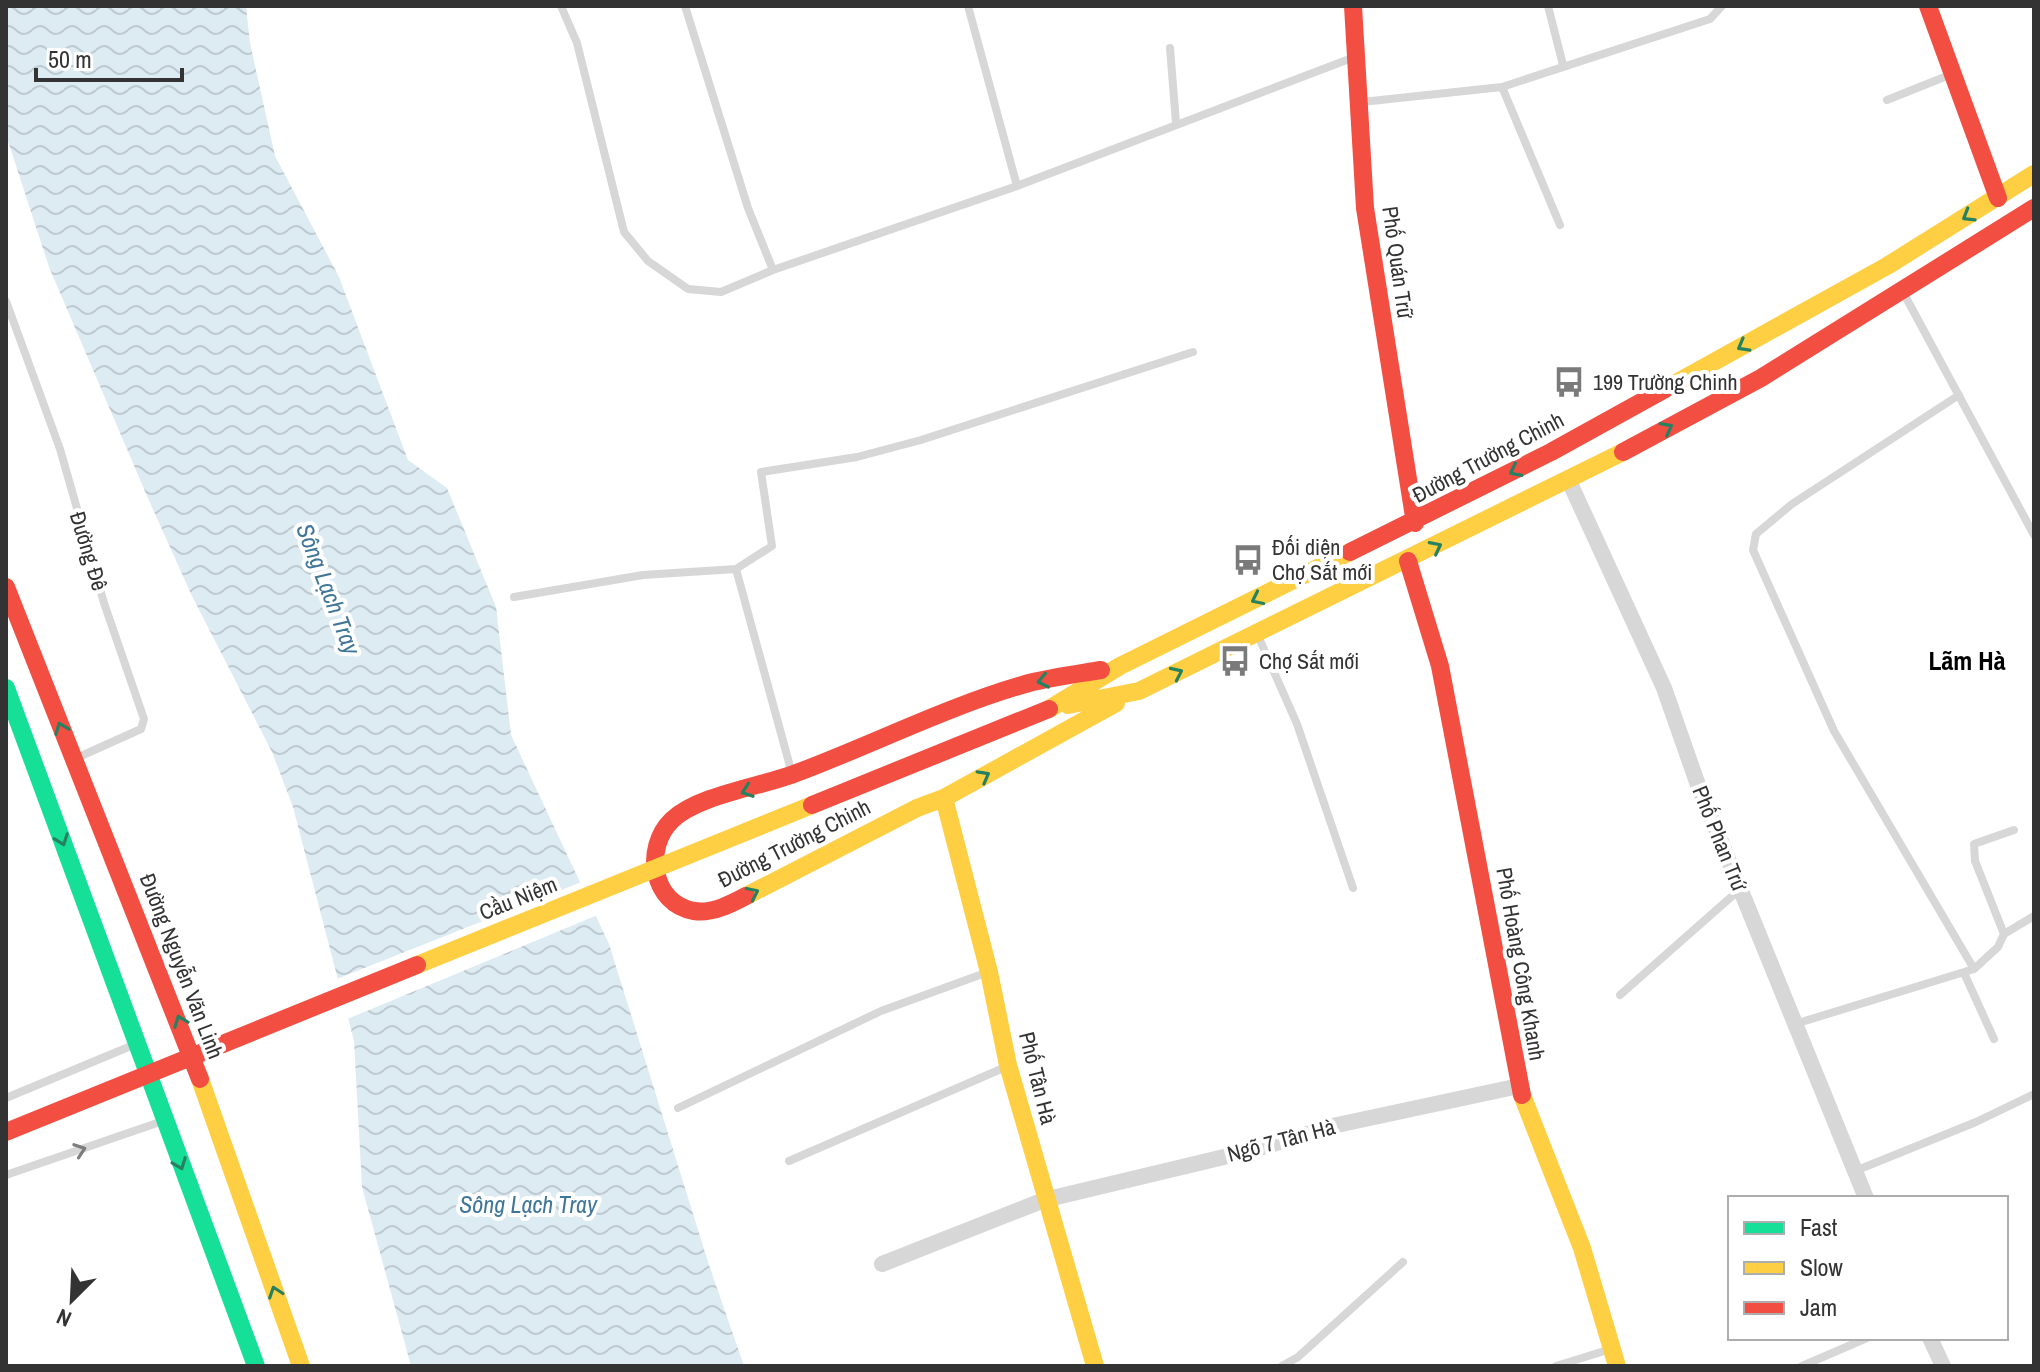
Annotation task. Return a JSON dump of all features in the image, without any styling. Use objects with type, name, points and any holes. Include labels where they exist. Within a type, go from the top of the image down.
[{"type":"main road","name":"Phố Quán Trữ","points":[[1353,6],[1365,208],[1415,523]]},
{"type":"main road","points":[[1928,6],[1998,198]]},
{"type":"main road","name":"Đường Trường Chinh","points":[[1049,709],[1120,666],[1415,523],[1551,452],[1845,289],[2034,174]]},
{"type":"main road","name":"Đường Trường Chinh","points":[[1120,666],[1020,686],[792,775],[684,812],[663,831],[654,875],[665,897],[692,911],[715,909],[944,798],[1139,691],[1569,481],[1761,378],[2034,208]]},
{"type":"main road","name":"Phố Hoàng Công Khanh","points":[[1408,561],[1440,666],[1519,1086],[1582,1248],[1614,1358]]},
{"type":"main road","name":"Đường Nguyễn Văn Linh","points":[[6,587],[179,1018],[301,1366]]},
{"type":"main road","points":[[6,688],[256,1366]]},
{"type":"main road","name":"Đường Trường Chinh","points":[[1049,709],[1139,691]]},
{"type":"main road","name":"Cầu Niệm","points":[[6,1132],[1049,709]]},
{"type":"main road","name":"Phố Tân Hà","points":[[944,798],[989,972],[1008,1065],[1044,1200],[1095,1366]]},
{"type":"street","name":"Phố Phan Trứ","points":[[1569,481],[1664,688],[1740,889],[1865,1196]]},
{"type":"street","name":"Ngõ 7 Tân Hà","points":[[882,1264],[1044,1200],[1249,1151],[1337,1125],[1519,1086]]},
{"type":"street","points":[[1931,1340],[1943,1366]]},
{"type":"lane","points":[[561,6],[577,43],[624,232],[648,261],[688,289],[721,292],[773,270],[1017,186],[1357,56]]},
{"type":"lane","points":[[685,6],[748,208],[773,270]]},
{"type":"lane","points":[[968,6],[1017,186]]},
{"type":"lane","points":[[1548,6],[1563,65]]},
{"type":"lane","points":[[1358,103],[1502,87],[1710,19],[1722,6]]},
{"type":"lane","points":[[1170,48],[1176,123]]},
{"type":"lane","points":[[1887,100],[1953,74]]},
{"type":"lane","points":[[1502,87],[1560,225]]},
{"type":"lane","points":[[1902,292],[2034,535]]},
{"type":"lane","name":"Đường Đê","points":[[6,301],[60,449],[104,603],[144,719],[141,729],[73,760]]},
{"type":"lane","points":[[514,597],[643,575],[736,569],[772,546],[761,472],[857,457],[921,440],[1193,352]]},
{"type":"lane","points":[[1959,395],[1792,504],[1756,534],[1753,550],[1834,731],[1974,969]]},
{"type":"lane","points":[[736,569],[792,775]]},
{"type":"lane","points":[[1257,635],[1280,678],[1306,746],[1353,888]]},
{"type":"lane","points":[[2004,934],[1979,873],[1974,844],[2014,830]]},
{"type":"lane","points":[[1620,995],[1740,889]]},
{"type":"lane","points":[[1795,1024],[1974,969],[1998,947],[2004,934],[2034,916]]},
{"type":"lane","points":[[678,1108],[853,1023],[989,972]]},
{"type":"lane","points":[[1964,973],[1994,1039]]},
{"type":"lane","points":[[6,1098],[135,1044]]},
{"type":"lane","points":[[789,1161],[1008,1065]]},
{"type":"lane","points":[[1854,1172],[1976,1122],[2034,1094]]},
{"type":"lane","points":[[6,1175],[164,1121]]},
{"type":"lane","points":[[1282,1366],[1298,1357],[1403,1262]]},
{"type":"lane","points":[[1802,1366],[1862,1340]]},
{"type":"lane","points":[[1556,1366],[1614,1358]]},
{"type":"water","name":"Sông Lạch Tray","points":[[6,6],[246,6],[250,43],[275,156],[339,277],[408,460],[447,488],[496,607],[511,735],[609,944],[709,1265],[744,1366],[411,1366],[362,1187],[354,1041],[293,807],[272,752],[192,596],[49,267],[6,135]]},
{"type":"pier","points":[[584,881],[600,914],[345,1020],[334,980]]},
{"type":"traffic: fast","points":[[6,688],[256,1366]]},
{"type":"traffic: slow","points":[[1665,389],[1887,266],[2034,174]]},
{"type":"traffic: slow","points":[[1068,705],[1139,691],[1623,452]]},
{"type":"traffic: slow","points":[[1049,709],[1120,666],[1350,552]]},
{"type":"traffic: slow","points":[[746,896],[917,808],[944,798],[1116,703]]},
{"type":"traffic: slow","points":[[944,798],[989,972],[1008,1065],[1095,1366]]},
{"type":"traffic: slow","points":[[417,965],[812,805]]},
{"type":"traffic: slow","points":[[200,1079],[301,1366]]},
{"type":"traffic: slow","points":[[1522,1095],[1582,1248],[1617,1366]]},
{"type":"traffic: jam","points":[[1353,6],[1365,208],[1415,523]]},
{"type":"traffic: jam","points":[[1928,6],[1998,198]]},
{"type":"traffic: jam","points":[[1623,452],[1761,378],[2034,208]]},
{"type":"traffic: jam","points":[[1350,552],[1551,452],[1665,389]]},
{"type":"traffic: jam","points":[[1408,561],[1440,666],[1522,1095]]},
{"type":"traffic: jam","points":[[6,587],[200,1079]]},
{"type":"traffic: jam","points":[[746,896],[721,908],[701,912],[680,906],[669,898],[661,887],[655,859],[657,845],[672,820],[712,798],[791,775],[998,692],[1038,681],[1101,670]]},
{"type":"traffic: jam","points":[[812,805],[1049,709]]},
{"type":"traffic: jam","points":[[6,1132],[417,965]]},
{"type":"place","name":"199 Trường Chinh","points":[[1569,382]]},
{"type":"place","name":"Đối diện Chợ Sắt mới","points":[[1248,560]]},
{"type":"place","name":"Chợ Sắt mới","points":[[1235,661]]},
{"type":"district","name":"Lãm Hà","points":[[1967,661]]}]
